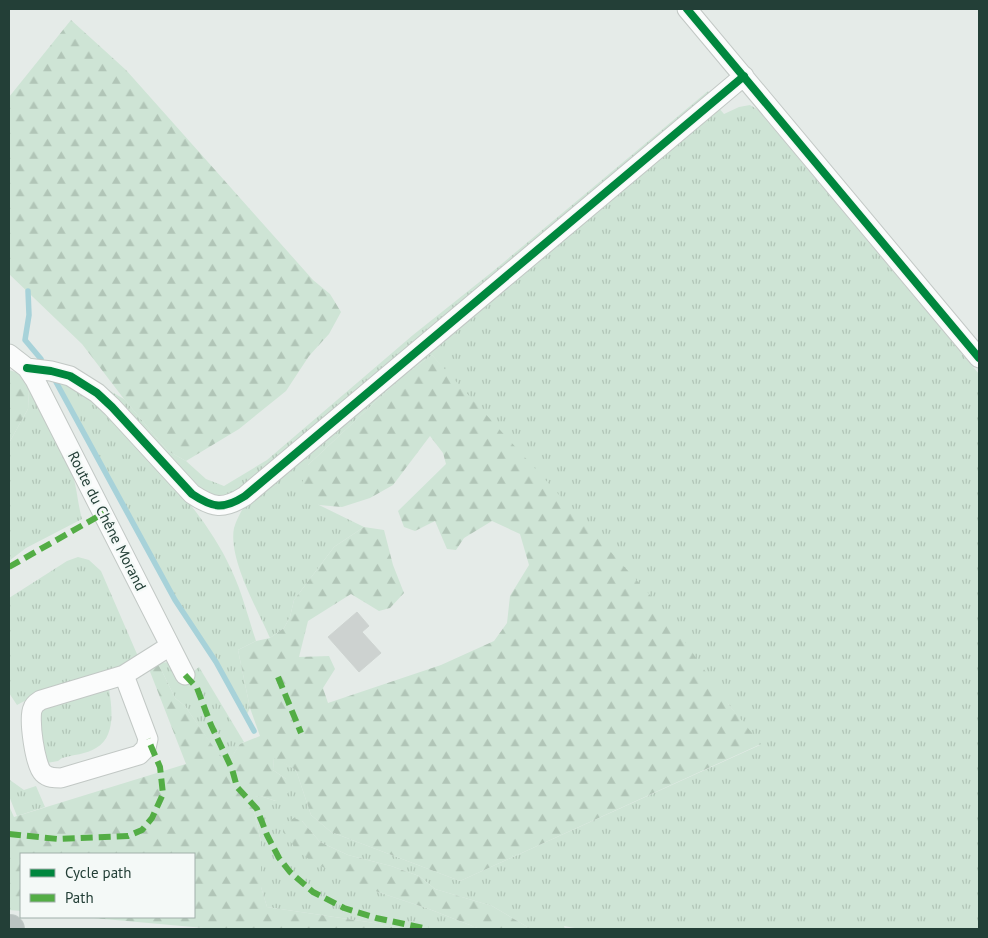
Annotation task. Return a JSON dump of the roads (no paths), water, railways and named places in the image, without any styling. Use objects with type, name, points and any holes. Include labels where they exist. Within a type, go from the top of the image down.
[{"type":"street","points":[[687,9],[979,358]]},
{"type":"street","points":[[27,368],[70,376],[97,393],[182,484],[203,502],[214,506],[234,503],[245,496],[744,76]]},
{"type":"street","name":"Route du Chêne Morand","points":[[9,354],[27,368],[35,380],[185,675]]},
{"type":"street","points":[[124,675],[148,739],[146,748],[139,755],[61,778],[48,777],[43,774],[38,767],[33,737],[32,712],[34,705],[41,700],[124,675],[170,646]]},
{"type":"waterway","points":[[28,291],[29,315],[25,340],[41,359]]},
{"type":"waterway","points":[[56,382],[175,600],[216,662],[254,731]]}]
